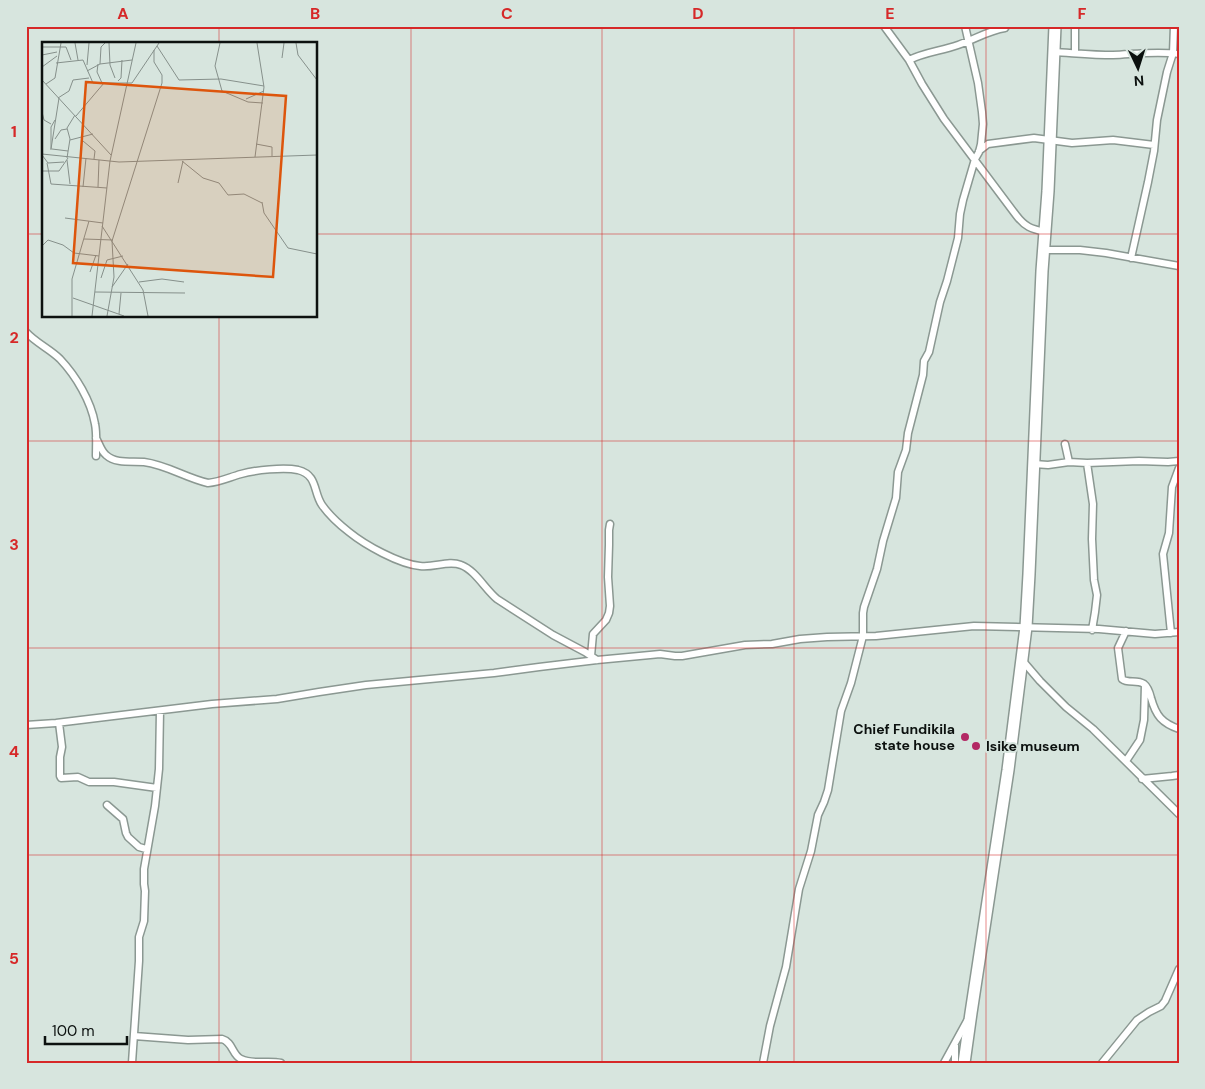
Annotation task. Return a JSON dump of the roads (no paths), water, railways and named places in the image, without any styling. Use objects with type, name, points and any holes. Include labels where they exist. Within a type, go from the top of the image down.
[{"type":"highway","points":[[964,1063],[1008,770],[1026,627],[1055,26]]},
{"type":"street","points":[[884,26],[909,60],[930,97],[1022,223],[1046,232]]},
{"type":"street","points":[[763,1063],[770,1026],[786,967],[799,890],[811,851],[818,815],[828,790],[841,711],[851,683],[863,636],[864,607],[877,569],[896,498],[898,472],[904,458],[908,433],[923,375],[924,360],[929,352],[940,302],[958,238],[962,207],[975,159],[979,151],[983,124],[982,112],[978,83],[965,26]]},
{"type":"street","points":[[909,60],[925,53],[969,41],[998,29],[1006,28],[1006,26]]},
{"type":"street","points":[[1075,26],[1075,54]]},
{"type":"street","points":[[1131,258],[1148,182],[1166,72],[1176,54],[1174,26]]},
{"type":"street","points":[[1054,52],[1113,55],[1145,52],[1176,54]]},
{"type":"street","points":[[979,151],[988,144],[1034,138],[1072,143],[1112,140],[1154,145]]},
{"type":"street","points":[[1044,250],[1080,250],[1106,253],[1179,266]]},
{"type":"street","points":[[26,332],[60,359],[78,381],[86,396],[95,424],[96,456]]},
{"type":"street","points":[[96,438],[105,455],[114,460],[156,464],[208,482],[264,470],[289,469],[303,472],[310,476],[324,508],[350,533],[364,543],[400,561],[419,566],[447,563],[461,564],[474,573],[497,599],[553,635],[597,660]]},
{"type":"street","points":[[1064,444],[1069,462]]},
{"type":"street","points":[[1034,464],[1179,461]]},
{"type":"street","points":[[1087,463],[1092,504],[1092,539],[1096,595],[1092,630]]},
{"type":"street","points":[[1171,633],[1163,554],[1169,533],[1172,487],[1179,468]]},
{"type":"street","points":[[591,656],[593,634],[606,620],[609,613],[608,577],[610,545],[608,530],[610,524]]},
{"type":"street","points":[[26,725],[59,723],[212,704],[277,699],[366,685],[494,673],[539,666],[660,654],[675,656],[746,645],[772,644],[827,636],[876,636],[974,626],[1126,631],[1154,634],[1179,632]]},
{"type":"street","points":[[1126,631],[1118,648],[1122,679],[1124,681],[1140,682],[1145,685],[1156,714],[1166,723],[1179,729]]},
{"type":"street","points":[[1022,660],[1066,707],[1093,729],[1179,814]]},
{"type":"street","points":[[1126,761],[1140,740],[1143,730],[1145,685]]},
{"type":"street","points":[[132,1063],[139,937],[144,921],[146,891],[144,869],[157,788],[160,711]]},
{"type":"street","points":[[59,723],[62,747],[60,757],[61,778],[78,777],[89,782],[114,782],[157,788]]},
{"type":"street","points":[[1142,779],[1179,775]]},
{"type":"street","points":[[107,805],[123,819],[126,833],[130,840],[139,847],[146,849]]},
{"type":"street","points":[[1102,1063],[1137,1020],[1161,1006],[1179,969]]},
{"type":"street","points":[[944,1063],[971,1013]]},
{"type":"street","points":[[134,1036],[188,1040],[222,1039],[229,1043],[238,1057],[249,1061],[280,1063]]},
{"type":"street","points":[[955,1041],[955,1063]]},
{"type":"street","points":[[230,1063],[238,1057]]},
{"type":"place","name":"Chief Fundikila state house","points":[[965,737]]},
{"type":"place","name":"Isike museum","points":[[976,746]]}]
